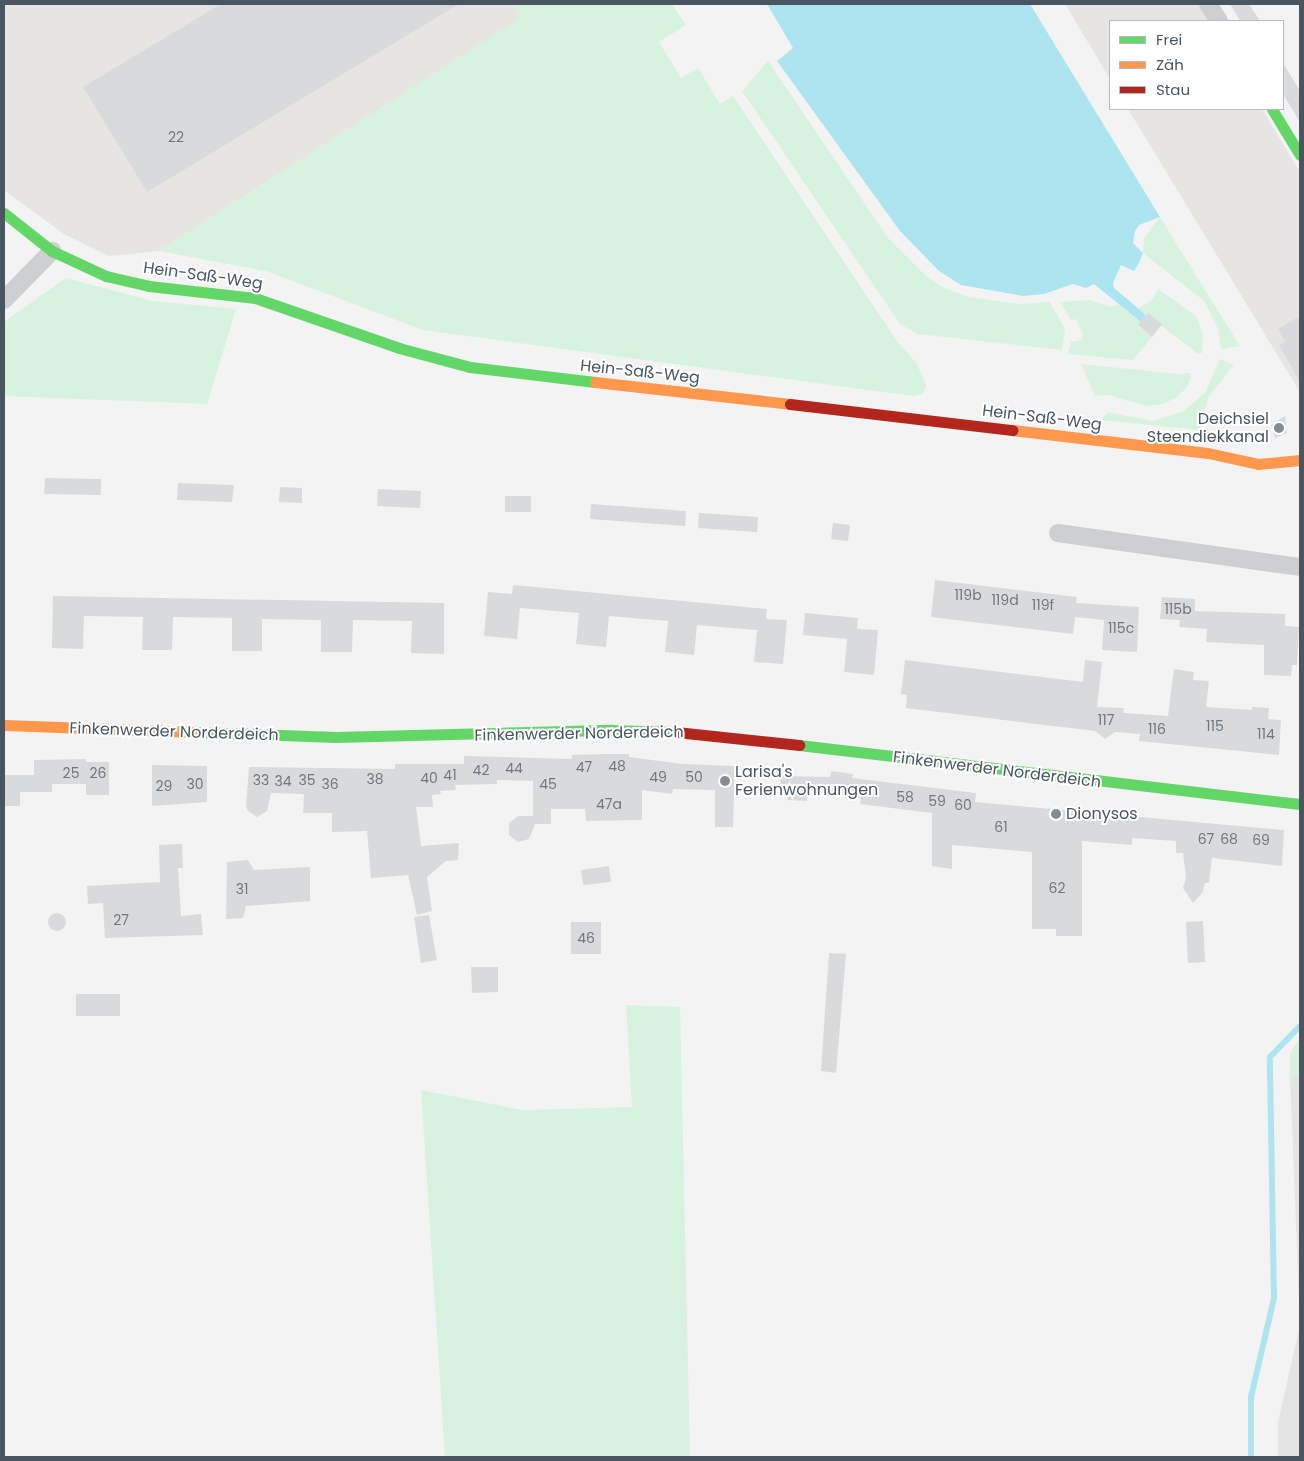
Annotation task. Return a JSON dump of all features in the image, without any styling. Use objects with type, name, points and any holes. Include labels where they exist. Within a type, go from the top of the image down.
[{"type":"street","points":[[1208,4],[1217,20]]},
{"type":"street","points":[[1273,110],[1300,155]]},
{"type":"street","name":"Hein-Saß-Weg","points":[[4,213],[52,251],[84,268],[114,278],[149,286],[255,298],[399,348],[501,373],[1208,453],[1233,461],[1258,464],[1300,460]]},
{"type":"street","points":[[4,300],[52,251]]},
{"type":"street","points":[[1058,533],[1300,567]]},
{"type":"street","name":"Finkenwerder Norderdeich","points":[[4,725],[336,737],[612,730],[691,732],[1300,804]]},
{"type":"shaded area","points":[[4,4],[513,4],[521,18],[159,251],[109,256],[64,234],[4,190]]},
{"type":"shaded area","points":[[1065,4],[1199,4],[1208,20],[1109,20],[1109,77]]},
{"type":"shaded area","points":[[1129,110],[1263,110],[1300,172],[1300,392]]},
{"type":"shaded area","points":[[1300,1074],[1300,1325],[1290,1076]]},
{"type":"shaded area","points":[[1300,1325],[1300,1457],[1278,1457],[1278,1422]]},
{"type":"green space","points":[[513,4],[672,4],[686,25],[659,42],[681,78],[698,68],[720,104],[733,96],[897,341],[917,364],[926,385],[923,394],[913,396],[423,330],[266,271],[159,251],[520,18]]},
{"type":"green space","points":[[768,61],[888,238],[927,277],[946,289],[969,297],[1020,304],[1050,302],[1065,329],[1062,350],[918,334],[900,324],[742,91]]},
{"type":"green space","points":[[1160,217],[1240,346],[1221,349],[1218,329],[1204,301],[1143,253],[1144,238]]},
{"type":"green space","points":[[66,278],[153,301],[236,309],[207,404],[4,396],[4,322]]},
{"type":"green space","points":[[1158,289],[1196,316],[1203,334],[1202,353],[1197,353],[1138,308],[1151,301]]},
{"type":"green space","points":[[1090,300],[1110,307],[1120,305],[1141,322],[1138,326],[1152,337],[1133,360],[1068,354],[1071,342],[1081,340],[1083,335],[1076,319],[1071,320],[1060,302]]},
{"type":"green space","points":[[1220,359],[1234,365],[1209,396],[1199,430],[1101,420],[1108,412],[1152,421],[1182,412],[1205,393]]},
{"type":"green space","points":[[1081,364],[1178,374],[1191,373],[1191,376],[1188,386],[1177,397],[1163,404],[1146,406],[1108,395],[1095,396]]},
{"type":"green space","points":[[626,1005],[680,1007],[690,1457],[445,1457],[421,1090],[522,1110],[632,1107]]},
{"type":"green space","points":[[1300,1038],[1300,1074],[1290,1076],[1290,1053]]},
{"type":"water","points":[[767,4],[1030,4],[1160,217],[1139,225],[1135,231],[1133,243],[1143,253],[1139,263],[1134,271],[1121,265],[1113,283],[1114,288],[1146,315],[1141,322],[1094,284],[1086,288],[1073,284],[1044,294],[1023,296],[961,285],[939,271],[900,231],[777,61],[793,48]]},
{"type":"building","points":[[221,4],[459,4],[147,192],[83,87]]},
{"type":"building","points":[[1230,4],[1249,4],[1259,20],[1239,20]]},
{"type":"building","points":[[1284,65],[1300,91],[1300,122],[1284,96]]},
{"type":"building","points":[[1148,313],[1162,324],[1152,337],[1138,325]]},
{"type":"building","points":[[1300,316],[1300,382],[1279,345],[1285,342],[1278,329]]},
{"type":"building","points":[[1285,416],[1287,433],[1275,438],[1271,425]]},
{"type":"building","points":[[45,478],[101,479],[101,495],[44,494]]},
{"type":"building","points":[[178,483],[234,485],[232,502],[177,500]]},
{"type":"building","points":[[280,487],[302,488],[302,503],[279,502]]},
{"type":"building","points":[[378,489],[421,491],[420,508],[377,506]]},
{"type":"building","points":[[505,496],[531,496],[531,512],[505,512]]},
{"type":"building","points":[[591,504],[686,511],[685,526],[590,519]]},
{"type":"building","points":[[699,513],[758,517],[757,532],[698,528]]},
{"type":"building","points":[[833,523],[850,525],[848,541],[831,539]]},
{"type":"building","points":[[935,580],[1077,597],[1076,603],[1139,607],[1137,652],[1102,650],[1104,620],[1075,617],[1073,634],[931,617]]},
{"type":"building","points":[[513,585],[767,609],[766,619],[787,620],[783,664],[754,662],[757,630],[697,625],[694,655],[665,652],[668,621],[609,616],[606,647],[576,644],[579,613],[520,608],[517,639],[484,636],[488,592],[512,594]]},
{"type":"building","points":[[53,596],[444,603],[444,654],[411,653],[412,621],[353,620],[352,652],[321,652],[321,620],[262,619],[262,651],[232,651],[232,618],[173,617],[172,650],[142,650],[143,617],[84,616],[83,649],[52,648]]},
{"type":"building","points":[[1162,597],[1195,599],[1195,611],[1285,614],[1285,626],[1299,627],[1297,665],[1292,665],[1291,676],[1264,675],[1264,645],[1206,642],[1207,629],[1179,627],[1180,620],[1160,619]]},
{"type":"building","points":[[805,613],[858,618],[857,629],[878,630],[874,675],[844,672],[847,639],[803,635]]},
{"type":"building","points":[[905,660],[1083,682],[1085,660],[1102,662],[1097,707],[1124,708],[1123,713],[1168,716],[1174,669],[1194,672],[1193,680],[1209,681],[1206,707],[1252,710],[1252,707],[1269,708],[1268,719],[1281,720],[1279,755],[1139,741],[1140,734],[1115,732],[1105,739],[1095,731],[906,708],[907,695],[901,694]]},
{"type":"building","points":[[629,754],[629,757],[682,764],[735,766],[733,827],[715,827],[715,790],[673,789],[672,794],[642,790],[642,820],[586,821],[585,809],[551,809],[551,824],[535,824],[529,839],[518,842],[509,835],[509,823],[518,816],[533,816],[533,781],[497,780],[497,784],[455,785],[456,790],[440,791],[441,794],[432,795],[433,807],[416,807],[421,846],[459,843],[458,860],[446,861],[427,877],[432,911],[417,915],[408,875],[371,878],[367,831],[332,832],[332,813],[303,813],[304,794],[271,793],[267,811],[257,817],[248,811],[246,806],[249,767],[395,769],[395,764],[464,764],[464,756],[572,759],[572,755]]},
{"type":"building","points":[[86,759],[86,762],[109,762],[109,795],[86,795],[86,784],[52,784],[52,792],[20,792],[20,806],[4,806],[4,775],[34,775],[34,760]]},
{"type":"building","points":[[152,765],[207,766],[207,802],[152,806]]},
{"type":"building","points":[[831,771],[853,774],[852,778],[976,793],[975,802],[1284,830],[1282,866],[1212,858],[1209,883],[1205,883],[1202,893],[1193,903],[1183,888],[1186,878],[1183,853],[1176,853],[1176,841],[1132,838],[1132,845],[1082,841],[1082,936],[1056,936],[1056,929],[1032,929],[1032,852],[952,845],[952,869],[932,866],[932,813],[860,804],[861,798],[807,790],[807,801],[786,800],[786,787],[780,787],[781,776],[830,777]]},
{"type":"building","points":[[182,844],[183,868],[178,868],[181,916],[201,914],[203,935],[105,938],[103,903],[88,904],[87,886],[160,882],[159,845]]},
{"type":"building","points":[[248,860],[254,870],[310,867],[310,901],[246,906],[243,918],[226,919],[227,862]]},
{"type":"building","points":[[609,866],[611,882],[583,885],[581,870]]},
{"type":"building","points":[[53,913],[61,913],[66,918],[64,929],[53,931],[48,926],[48,918]]},
{"type":"building","points":[[429,915],[437,960],[421,963],[414,917]]},
{"type":"building","points":[[1203,921],[1205,962],[1188,963],[1186,922]]},
{"type":"building","points":[[571,922],[601,922],[601,954],[571,954]]},
{"type":"building","points":[[829,953],[846,954],[836,1073],[821,1071]]},
{"type":"building","points":[[471,967],[498,967],[498,992],[472,993]]},
{"type":"building","points":[[76,994],[120,994],[120,1016],[76,1016]]},
{"type":"waterway","points":[[1251,1457],[1251,1397],[1274,1298],[1270,1057],[1300,1026]]},
{"type":"traffic: fast","points":[[1273,110],[1300,155]]},
{"type":"traffic: fast","points":[[4,213],[52,251],[106,276],[149,286],[255,298],[399,348],[470,367],[595,382]]},
{"type":"traffic: fast","points":[[196,732],[336,737],[612,730],[676,732]]},
{"type":"traffic: fast","points":[[799,745],[1300,804]]},
{"type":"traffic: slow","points":[[595,382],[790,404]]},
{"type":"traffic: slow","points":[[1012,430],[1208,453],[1258,464],[1300,460]]},
{"type":"traffic: slow","points":[[4,725],[196,732]]},
{"type":"traffic: jam","points":[[790,404],[1012,430]]},
{"type":"traffic: jam","points":[[676,732],[799,745]]},
{"type":"place","name":"Deichsiel Steendiekkanal","points":[[1279,428]]},
{"type":"place","name":"Larisa's Ferienwohnungen","points":[[725,781]]},
{"type":"place","name":"Dionysos","points":[[1056,814]]}]
